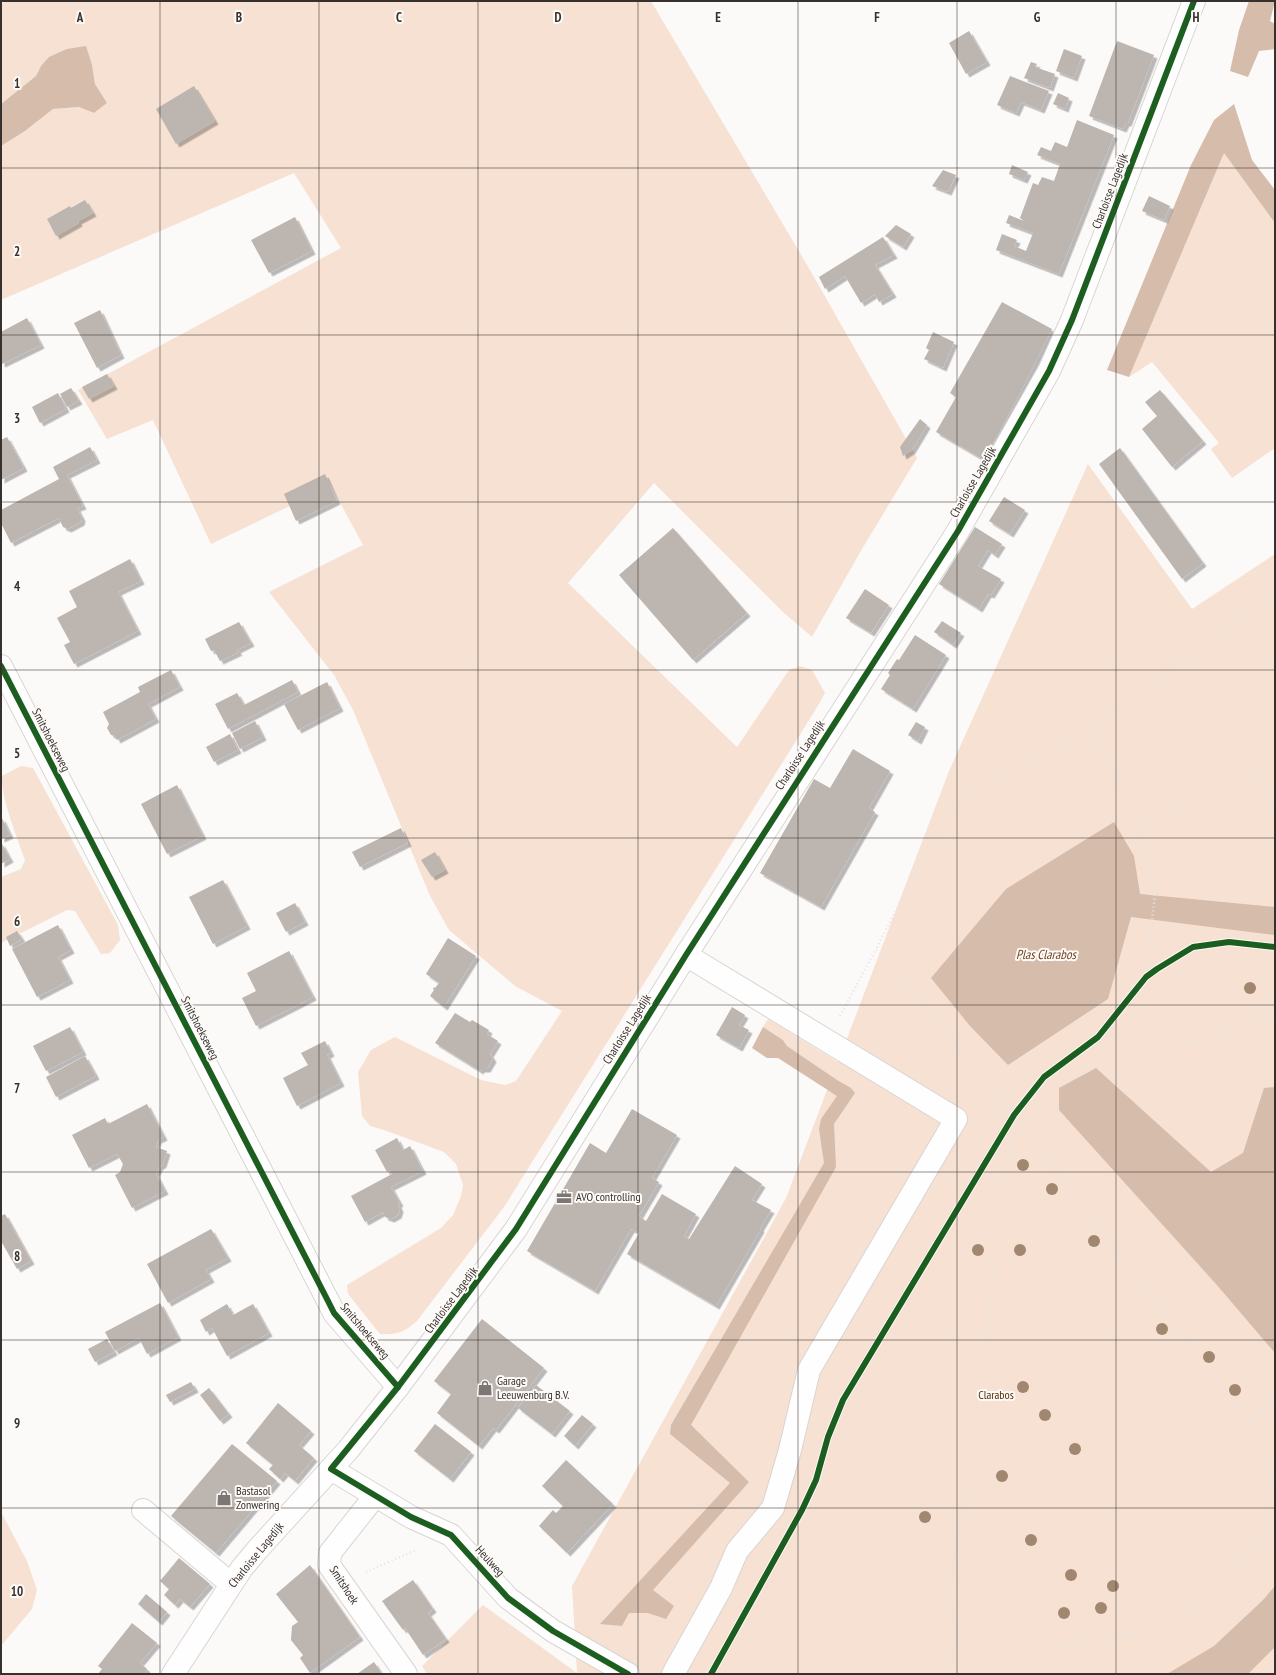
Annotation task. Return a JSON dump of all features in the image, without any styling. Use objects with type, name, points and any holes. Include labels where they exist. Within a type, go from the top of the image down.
[{"type":"street","name":"Charloisse Lagedijk","points":[[173,1674],[231,1584],[258,1549],[389,1409],[398,1387],[516,1229],[686,954],[958,531],[1049,371],[1075,313],[1194,1]]},
{"type":"street","name":"Smitshoekseweg","points":[[1,666],[334,1313],[398,1387]]},
{"type":"street","points":[[674,1672],[721,1588],[737,1551],[773,1508],[790,1450],[809,1370],[956,1119],[686,954]]},
{"type":"street","name":"Heulweg","points":[[332,1469],[411,1517],[451,1535],[508,1598],[553,1631],[628,1674]]},
{"type":"street","name":"Smitshoek","points":[[375,1496],[330,1553],[329,1565],[406,1674]]},
{"type":"street","points":[[143,1510],[231,1584]]},
{"type":"path","points":[[827,1040],[944,817],[969,793],[1090,729],[1275,591]]},
{"type":"path","points":[[1090,729],[1137,816],[1155,894],[1149,975],[1141,983]]},
{"type":"path","points":[[1141,832],[1248,767],[1275,811]]},
{"type":"path","points":[[876,949],[1011,1106],[1014,1115],[1250,1422],[1274,1480],[1268,1493],[1268,1532],[1220,1586],[1190,1613],[1155,1630],[995,1659],[972,1654],[958,1638]]},
{"type":"path","points":[[1098,1037],[1160,1036],[1206,1044],[1264,1014],[1275,1019]]},
{"type":"path","points":[[1092,1041],[1098,1037],[1102,1031]]},
{"type":"path","points":[[1006,1128],[1018,1110]]},
{"type":"path","points":[[948,1674],[958,1638],[949,1597],[989,1319],[1014,1115]]},
{"type":"path","points":[[1250,1422],[1275,1401]]},
{"type":"path","points":[[342,1582],[451,1535]]},
{"type":"green space","points":[[5,1],[651,1],[810,270],[917,458],[862,549],[812,637],[783,612],[654,483],[568,583],[737,747],[789,670],[800,666],[812,670],[825,693],[504,1207],[417,1321],[400,1332],[380,1334],[348,1294],[347,1285],[441,1228],[453,1215],[461,1196],[463,1185],[456,1164],[444,1152],[370,1126],[362,1116],[358,1072],[371,1050],[395,1037],[481,1080],[505,1085],[516,1081],[562,1011],[515,986],[449,930],[430,896],[353,710],[334,675],[269,592],[363,545],[331,486],[211,544],[153,420],[107,439],[78,390],[341,248],[294,173],[1,300],[1,146],[25,131],[53,109],[79,107],[94,113],[107,103],[95,84],[92,65],[41,66],[36,76],[1,104],[1,4]]},
{"type":"green space","points":[[1224,153],[1275,223],[1275,448],[1232,478],[1211,449],[1219,443],[1152,362],[1129,377]]},
{"type":"green space","name":"Clarabos","points":[[1088,464],[1192,609],[1275,554],[1275,1674],[427,1674],[422,1666],[483,1605],[577,1673],[572,1586],[786,1198],[832,1077],[787,1046],[783,1040],[763,1027],[768,1019],[838,1062],[949,771]]},
{"type":"green space","points":[[21,766],[33,768],[118,925],[120,940],[110,953],[101,954],[75,911],[67,910],[1,943],[1,877],[21,869],[25,860],[7,806],[2,784],[2,776]]},
{"type":"green space","points":[[1,1512],[27,1561],[37,1590],[32,1609],[1,1646]]},
{"type":"water","points":[[1249,1],[1275,1],[1270,21],[1275,24],[1275,49],[1259,51],[1248,77],[1230,71],[1239,30]]},
{"type":"water","points":[[86,46],[92,65],[95,84],[107,103],[94,113],[79,107],[53,109],[25,131],[1,146],[1,104],[36,76],[41,66],[49,57],[67,49]]},
{"type":"water","points":[[1234,104],[1252,160],[1275,190],[1275,223],[1224,153],[1129,377],[1107,370],[1191,165],[1214,120]]},
{"type":"water","name":"Plas Clarabos","points":[[1114,822],[1134,856],[1140,894],[1275,907],[1275,935],[1131,917],[1108,999],[1008,1065],[970,1026],[931,978],[1006,889]]},
{"type":"water","points":[[763,1027],[783,1040],[787,1046],[851,1088],[855,1093],[834,1124],[836,1167],[691,1425],[749,1482],[653,1590],[674,1606],[666,1619],[648,1613],[629,1613],[622,1626],[600,1624],[730,1483],[670,1434],[671,1425],[824,1163],[819,1129],[821,1119],[837,1096],[778,1058],[767,1058],[752,1048]]},
{"type":"water","points":[[1096,1068],[1211,1172],[1243,1153],[1264,1088],[1275,1087],[1275,1353],[1216,1284],[1059,1110],[1059,1088]]},
{"type":"water","points":[[1275,1586],[1275,1647],[1248,1674],[1167,1674],[1214,1646],[1263,1600]]},
{"type":"building","points":[[969,31],[987,62],[966,74],[949,43]]},
{"type":"building","points":[[1117,41],[1154,55],[1128,123],[1126,123],[1123,129],[1089,116]]},
{"type":"building","points":[[1064,49],[1082,56],[1074,78],[1056,71]]},
{"type":"building","points":[[1031,62],[1037,64],[1035,67],[1055,74],[1050,88],[1024,78]]},
{"type":"building","points":[[1010,76],[1049,91],[1041,110],[1021,102],[1016,113],[997,105]]},
{"type":"building","points":[[194,86],[215,121],[176,144],[156,109]]},
{"type":"building","points":[[1058,93],[1069,98],[1065,109],[1053,104]]},
{"type":"building","points":[[1077,120],[1114,135],[1059,274],[996,250],[1002,234],[1017,240],[1014,246],[1026,251],[1033,233],[1006,223],[1009,215],[1024,221],[1020,218],[1033,183],[1038,185],[1042,177],[1054,181],[1060,164],[1037,155],[1041,147],[1051,151],[1055,142],[1067,147]]},
{"type":"building","points":[[1012,165],[1028,172],[1024,180],[1009,174]]},
{"type":"building","points":[[943,170],[956,175],[948,192],[932,186]]},
{"type":"building","points":[[1149,196],[1170,206],[1164,220],[1142,211]]},
{"type":"building","points":[[85,200],[93,213],[56,236],[47,219],[70,206],[71,208]]},
{"type":"building","points":[[295,217],[312,251],[269,273],[251,240]]},
{"type":"building","points":[[896,225],[911,234],[903,247],[885,236]]},
{"type":"building","points":[[883,237],[894,255],[875,265],[893,294],[879,302],[875,294],[861,303],[845,276],[825,289],[819,277]]},
{"type":"building","points":[[1002,302],[1052,329],[1015,403],[984,460],[936,432],[956,397],[950,393]]},
{"type":"building","points":[[100,310],[121,355],[97,368],[74,323]]},
{"type":"building","points":[[27,318],[41,345],[2,364],[1,332]]},
{"type":"building","points":[[933,332],[954,342],[943,368],[924,359],[929,350],[926,348]]},
{"type":"building","points":[[107,374],[114,386],[89,399],[82,387]]},
{"type":"building","points":[[71,388],[79,401],[67,407],[60,394]]},
{"type":"building","points":[[1160,390],[1203,441],[1172,467],[1142,429],[1157,416],[1145,402]]},
{"type":"building","points":[[58,393],[66,409],[40,423],[32,407]]},
{"type":"building","points":[[920,419],[927,425],[912,450],[903,456],[900,447]]},
{"type":"building","points":[[7,437],[24,468],[1,480],[1,440]]},
{"type":"building","points":[[90,447],[97,460],[67,475],[83,506],[77,508],[82,518],[81,522],[68,529],[63,527],[59,518],[11,543],[1,523],[1,510],[59,479],[53,467]]},
{"type":"building","points":[[1120,448],[1203,563],[1182,579],[1099,464]]},
{"type":"building","points":[[325,474],[337,501],[296,521],[284,494]]},
{"type":"building","points":[[1004,497],[1025,510],[1010,534],[989,521]]},
{"type":"building","points":[[975,527],[1002,544],[995,555],[988,550],[978,566],[1001,579],[991,595],[988,594],[979,609],[939,584]]},
{"type":"building","points":[[673,528],[747,613],[693,660],[619,575]]},
{"type":"building","points":[[130,559],[141,581],[118,592],[138,631],[74,664],[64,645],[70,642],[57,618],[77,607],[69,591]]},
{"type":"building","points":[[865,589],[889,605],[871,633],[846,618]]},
{"type":"building","points":[[942,621],[961,633],[953,645],[934,632]]},
{"type":"building","points":[[239,622],[251,643],[237,650],[239,652],[220,661],[214,650],[211,651],[205,639]]},
{"type":"building","points":[[915,635],[946,655],[913,709],[881,689],[890,675],[888,673],[897,659],[899,660]]},
{"type":"building","points":[[171,670],[180,687],[148,704],[156,719],[117,740],[115,736],[111,735],[107,728],[109,724],[103,712],[140,692],[138,687]]},
{"type":"building","points":[[292,680],[298,692],[228,729],[215,704],[237,693],[244,705]]},
{"type":"building","points":[[327,682],[340,708],[298,730],[284,704]]},
{"type":"building","points":[[255,721],[263,737],[240,749],[232,733]]},
{"type":"building","points":[[916,722],[925,727],[918,741],[908,735]]},
{"type":"building","points":[[230,734],[238,750],[214,762],[206,747]]},
{"type":"building","points":[[853,749],[890,771],[869,808],[875,812],[821,907],[760,873],[814,779],[830,788]]},
{"type":"building","points":[[177,785],[203,836],[167,854],[141,804]]},
{"type":"building","points":[[2,818],[10,835],[1,839],[1,819]]},
{"type":"building","points":[[401,828],[408,843],[360,867],[352,852]]},
{"type":"building","points":[[1,842],[10,859],[1,864]]},
{"type":"building","points":[[435,852],[445,870],[432,877],[421,860]]},
{"type":"building","points":[[223,880],[247,926],[213,944],[189,897]]},
{"type":"building","points":[[295,903],[305,922],[286,932],[276,913]]},
{"type":"building","points":[[58,925],[71,950],[58,957],[70,980],[37,997],[12,949]]},
{"type":"building","points":[[17,931],[22,939],[10,946],[6,937]]},
{"type":"building","points":[[448,938],[476,956],[444,1007],[430,996],[434,990],[434,987],[435,988],[439,983],[426,974]]},
{"type":"building","points":[[289,951],[313,997],[256,1026],[242,998],[256,991],[247,973]]},
{"type":"building","points":[[732,1007],[745,1015],[739,1025],[749,1030],[739,1048],[716,1035]]},
{"type":"building","points":[[455,1013],[470,1022],[472,1020],[489,1030],[487,1034],[498,1041],[490,1054],[493,1059],[487,1069],[481,1069],[480,1071],[435,1043]]},
{"type":"building","points":[[70,1027],[83,1052],[46,1071],[33,1046]]},
{"type":"building","points":[[325,1041],[331,1053],[327,1055],[341,1083],[297,1106],[283,1078],[308,1065],[301,1053]]},
{"type":"building","points":[[85,1056],[96,1076],[56,1097],[46,1077]]},
{"type":"building","points":[[147,1104],[164,1137],[158,1140],[156,1147],[167,1151],[163,1164],[159,1167],[156,1174],[165,1191],[132,1208],[115,1175],[120,1172],[123,1164],[117,1154],[89,1168],[72,1135],[105,1118],[108,1124]]},
{"type":"building","points":[[632,1109],[677,1135],[652,1178],[659,1182],[639,1216],[646,1221],[662,1194],[696,1214],[684,1236],[689,1239],[735,1166],[762,1184],[752,1200],[771,1210],[716,1306],[627,1254],[639,1233],[631,1229],[595,1291],[527,1251],[590,1143],[606,1153]]},
{"type":"building","points":[[397,1138],[403,1150],[410,1146],[423,1171],[391,1187],[400,1203],[398,1204],[400,1209],[398,1215],[391,1219],[385,1217],[383,1212],[365,1222],[351,1196],[392,1174],[390,1170],[387,1172],[375,1150]]},
{"type":"building","points":[[5,1214],[31,1261],[17,1269],[1,1241],[1,1216]]},
{"type":"building","points":[[211,1229],[228,1258],[206,1270],[211,1279],[168,1303],[147,1264]]},
{"type":"building","points":[[160,1303],[178,1337],[147,1354],[139,1338],[115,1351],[105,1332]]},
{"type":"building","points":[[227,1304],[233,1315],[253,1304],[269,1333],[227,1356],[212,1328],[206,1332],[200,1320]]},
{"type":"building","name":"Garage Leeuwenburg B.V.","points":[[482,1319],[544,1368],[496,1430],[493,1428],[479,1446],[437,1413],[451,1394],[434,1381]]},
{"type":"building","points":[[107,1339],[114,1352],[95,1362],[88,1349]]},
{"type":"building","points":[[191,1382],[195,1389],[170,1402],[166,1395]]},
{"type":"building","points":[[536,1385],[570,1411],[552,1434],[518,1408]]},
{"type":"building","points":[[209,1388],[229,1414],[220,1421],[200,1395]]},
{"type":"building","points":[[278,1403],[311,1431],[299,1445],[314,1458],[295,1481],[285,1473],[280,1479],[269,1469],[273,1465],[246,1443]]},
{"type":"building","points":[[582,1415],[593,1424],[575,1446],[564,1436]]},
{"type":"building","points":[[435,1424],[471,1452],[450,1479],[414,1451]]},
{"type":"building","name":"Bastasol Zonwering","points":[[232,1444],[277,1481],[216,1553],[171,1516]]},
{"type":"building","points":[[566,1460],[613,1504],[567,1553],[539,1526],[553,1510],[556,1513],[563,1506],[542,1486]]},
{"type":"building","points":[[179,1558],[210,1584],[190,1607],[180,1599],[175,1605],[164,1595],[169,1589],[160,1581]]},
{"type":"building","points":[[310,1565],[360,1637],[310,1673],[300,1658],[303,1655],[291,1640],[292,1626],[298,1622],[276,1594]]},
{"type":"building","points":[[413,1580],[433,1609],[428,1613],[446,1639],[423,1655],[405,1628],[403,1630],[382,1601]]},
{"type":"building","points":[[146,1594],[167,1612],[159,1622],[138,1604]]},
{"type":"building","points":[[132,1623],[157,1643],[140,1663],[147,1669],[144,1674],[98,1674],[102,1669],[98,1666]]},
{"type":"building","points":[[374,1662],[382,1674],[357,1674]]},
{"type":"cycle path","points":[[628,1674],[553,1631],[508,1598],[451,1535],[411,1517],[331,1469],[398,1387],[516,1229],[686,955],[958,531],[1049,371],[1072,320],[1194,1]]},
{"type":"cycle path","points":[[1,666],[334,1313],[398,1387]]},
{"type":"cycle path","points":[[711,1674],[802,1510],[816,1480],[828,1437],[843,1400],[1014,1115],[1044,1077],[1098,1037],[1146,977],[1157,969],[1193,947],[1229,942],[1275,947]]},
{"type":"place","name":"AVO controlling","points":[[564,1197]]},
{"type":"place","name":"Garage Leeuwenburg B.V.","points":[[485,1388]]},
{"type":"place","name":"Bastasol Zonwering","points":[[224,1498]]}]
